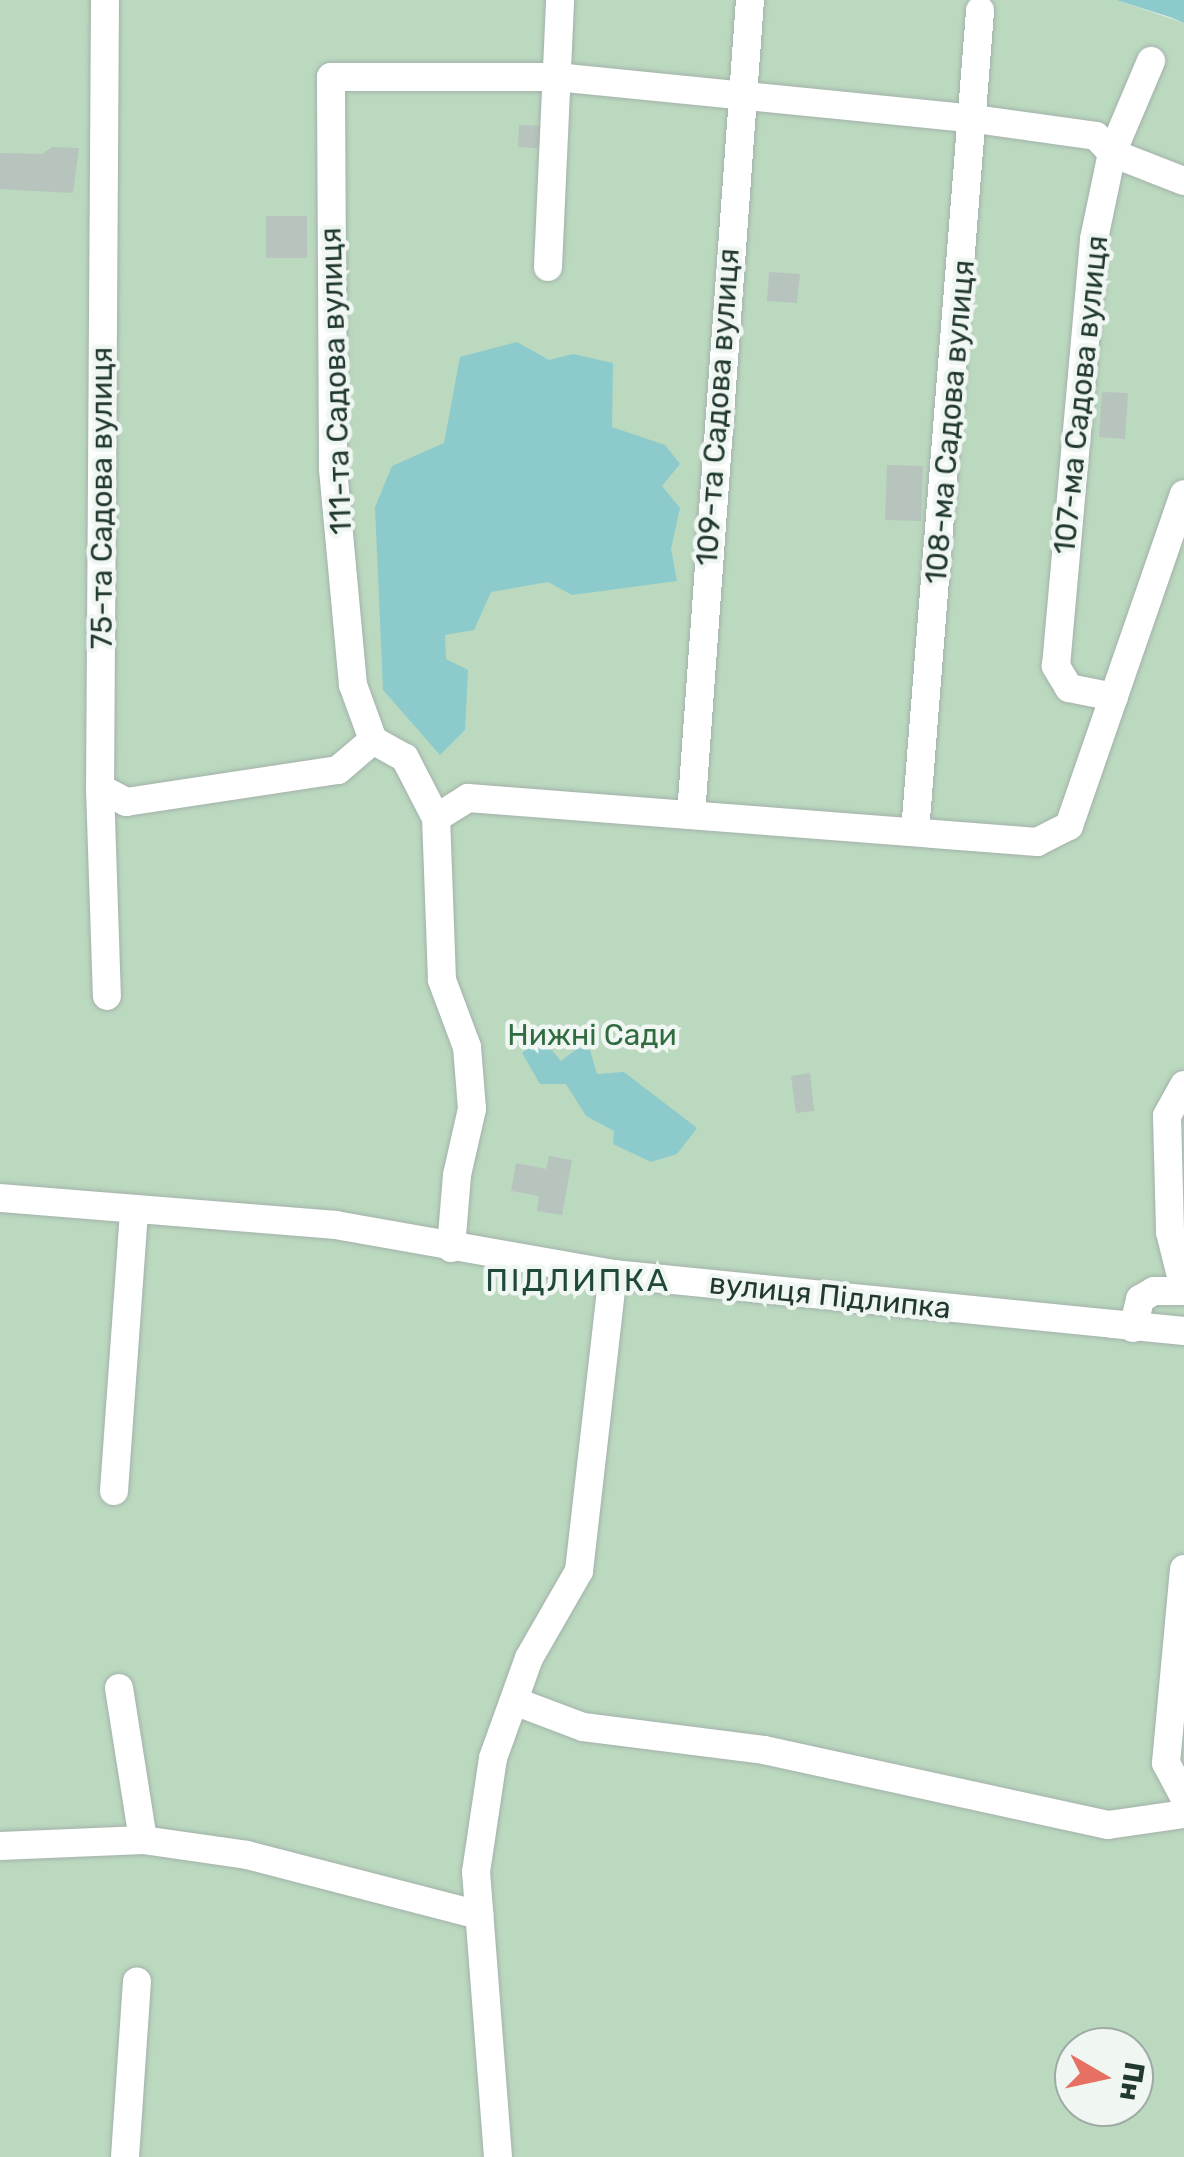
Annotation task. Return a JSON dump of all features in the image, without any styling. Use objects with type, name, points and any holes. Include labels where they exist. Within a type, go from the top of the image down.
[{"type":"street","name":"75-та Садова вулиця","points":[[104,0],[100,788],[106,996]]},
{"type":"street","points":[[548,266],[560,0]]},
{"type":"street","name":"109-та Садова вулиця","points":[[691,815],[738,96],[750,0]]},
{"type":"street","name":"108-ма Садова вулиця","points":[[915,832],[976,119],[980,11]]},
{"type":"street","name":"107-ма Садова вулиця","points":[[1114,697],[1068,688],[1056,666],[1094,239],[1112,154],[1152,61]]},
{"type":"street","name":"111-та Садова вулиця","points":[[373,740],[353,684],[333,468],[331,77],[556,77]]},
{"type":"street","points":[[556,77],[976,119],[1096,136],[1112,154],[1184,182]]},
{"type":"street","points":[[436,818],[468,798],[1037,842],[1069,826],[1184,494]]},
{"type":"street","points":[[100,788],[126,802],[338,770],[373,740],[405,758],[436,818],[442,980],[467,1047],[472,1109],[457,1175],[451,1248]]},
{"type":"street","points":[[1134,1328],[1140,1300],[1154,1291],[1184,1289],[1170,1232],[1167,1116],[1184,1085]]},
{"type":"street","name":"вулиця Підлипка","points":[[0,1198],[336,1226],[613,1274],[1184,1330]]},
{"type":"street","points":[[114,1491],[134,1210]]},
{"type":"street","points":[[498,2157],[476,1872],[493,1758],[529,1658],[579,1571],[613,1274]]},
{"type":"street","points":[[1184,1569],[1166,1763],[1184,1797]]},
{"type":"street","points":[[119,1688],[143,1840]]},
{"type":"street","points":[[514,1701],[583,1727],[764,1750],[1108,1825],[1184,1814]]},
{"type":"street","points":[[0,1846],[143,1840],[246,1855],[479,1914]]},
{"type":"street","points":[[125,2157],[136,1981]]},
{"type":"green space","name":"Нижні Сади","points":[[0,0],[1116,0],[1184,23],[1184,2157],[0,2157]]},
{"type":"water","points":[[1116,0],[1184,0],[1184,23],[1170,17]]},
{"type":"water","points":[[517,342],[549,360],[573,354],[613,363],[612,427],[665,445],[680,464],[662,486],[680,508],[671,549],[677,581],[572,595],[548,582],[491,592],[474,630],[445,635],[446,659],[468,670],[465,730],[440,755],[383,690],[375,507],[392,466],[444,443],[460,357]]},
{"type":"water","points":[[541,1037],[561,1061],[578,1048],[590,1050],[597,1074],[624,1072],[697,1128],[677,1154],[651,1162],[613,1144],[614,1131],[586,1116],[566,1084],[540,1084],[522,1053]]},
{"type":"building","points":[[519,125],[546,126],[545,149],[518,147]]},
{"type":"building","points":[[52,147],[79,148],[73,193],[0,189],[0,153],[42,154]]},
{"type":"building","points":[[266,216],[307,216],[307,258],[266,258]]},
{"type":"building","points":[[769,272],[800,274],[797,303],[767,301]]},
{"type":"building","points":[[1102,392],[1128,393],[1125,439],[1099,437]]},
{"type":"building","points":[[887,465],[923,466],[921,521],[885,520]]},
{"type":"building","points":[[810,1073],[814,1111],[796,1113],[791,1076]]},
{"type":"building","points":[[549,1156],[572,1160],[562,1215],[537,1211],[539,1196],[511,1191],[516,1163],[546,1169]]},
{"type":"district","name":"ПІДЛИПКА","points":[[578,1280]]}]
